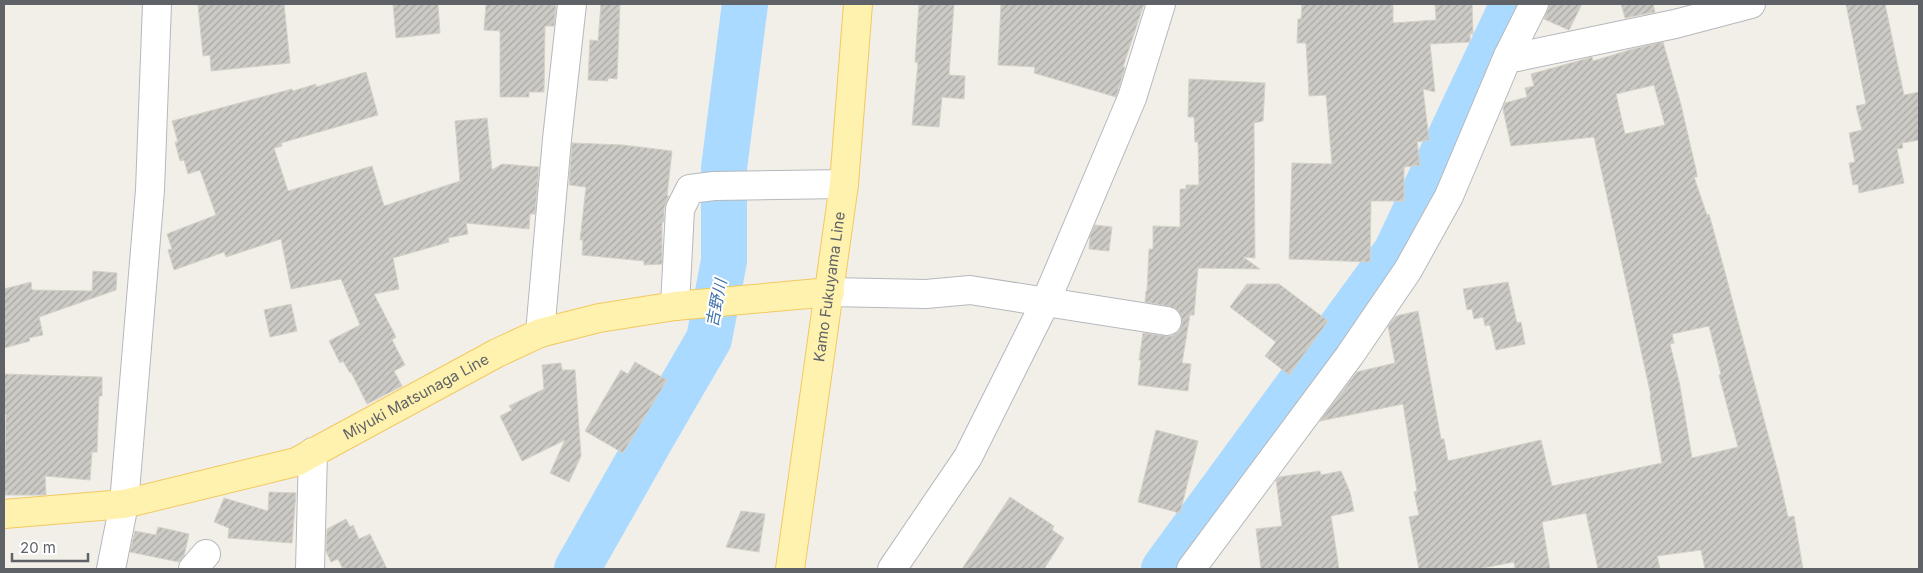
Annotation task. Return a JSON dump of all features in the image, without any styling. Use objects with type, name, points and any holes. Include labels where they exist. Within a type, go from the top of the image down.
[{"type":"main road","name":"Kamo Fukuyama Line","points":[[790,569],[844,184],[858,4]]},
{"type":"main road","name":"Miyuki Matsunaga Line","points":[[4,514],[124,504],[296,462],[497,353],[540,333],[599,318],[688,305],[830,292]]},
{"type":"street","points":[[111,569],[124,504],[150,190],[157,4]]},
{"type":"street","points":[[540,333],[557,138],[572,4]]},
{"type":"street","points":[[892,569],[968,457],[1046,301],[1132,98],[1161,4]]},
{"type":"street","points":[[1191,569],[1350,355],[1408,270],[1449,196],[1508,56],[1534,4]]},
{"type":"street","points":[[1508,56],[1517,57],[1675,24],[1752,4]]},
{"type":"street","points":[[688,305],[680,209],[690,189],[725,186],[844,184]]},
{"type":"street","points":[[830,292],[926,294],[970,290],[1167,321]]},
{"type":"street","points":[[310,569],[313,452]]},
{"type":"building","points":[[284,4],[290,63],[211,71],[210,55],[203,56],[198,5]]},
{"type":"building","points":[[393,4],[438,4],[440,33],[396,38]]},
{"type":"building","points":[[486,4],[556,4],[554,26],[545,26],[544,92],[529,92],[529,97],[500,97],[500,31],[484,30]]},
{"type":"building","points":[[601,4],[620,4],[617,79],[608,78],[608,81],[588,80],[590,40],[598,41]]},
{"type":"building","points":[[919,4],[954,4],[949,75],[965,76],[964,99],[942,97],[939,127],[912,125],[918,63],[915,62]]},
{"type":"building","points":[[1001,4],[1144,4],[1123,67],[1125,67],[1116,97],[1034,73],[1035,67],[998,65]]},
{"type":"building","points":[[1302,4],[1393,4],[1393,23],[1436,20],[1435,4],[1472,4],[1473,34],[1470,34],[1470,42],[1430,44],[1435,92],[1423,89],[1429,140],[1417,142],[1420,165],[1404,167],[1404,201],[1371,201],[1370,262],[1289,259],[1292,163],[1332,164],[1326,95],[1309,96],[1306,43],[1297,43],[1298,19],[1301,19]]},
{"type":"building","points":[[1550,4],[1582,4],[1569,30],[1544,19]]},
{"type":"building","points":[[1621,4],[1653,4],[1655,12],[1625,18]]},
{"type":"building","points":[[1846,4],[1885,4],[1904,95],[1919,92],[1919,140],[1902,143],[1903,148],[1897,149],[1904,183],[1859,193],[1858,184],[1853,185],[1849,163],[1855,162],[1849,133],[1862,130],[1856,106],[1866,104]]},
{"type":"building","points":[[1663,42],[1681,105],[1697,174],[1697,177],[1694,177],[1707,215],[1709,214],[1779,476],[1788,517],[1794,516],[1803,569],[1705,569],[1701,550],[1657,556],[1660,569],[1598,569],[1586,513],[1542,522],[1550,569],[1515,569],[1514,562],[1478,569],[1419,569],[1409,517],[1419,515],[1414,492],[1417,491],[1403,404],[1320,421],[1357,372],[1395,363],[1388,326],[1396,316],[1418,311],[1441,439],[1444,439],[1448,461],[1541,440],[1552,486],[1662,463],[1651,396],[1594,137],[1511,146],[1503,109],[1505,103],[1527,97],[1525,88],[1534,86],[1531,74],[1592,57],[1593,61]],"holes":[[[1654,85],[1665,125],[1625,134],[1616,94]],[[1709,326],[1721,374],[1719,375],[1738,447],[1692,458],[1680,386],[1670,344],[1674,343],[1672,334]]]},
{"type":"building","points":[[366,72],[378,115],[281,143],[282,146],[274,148],[288,191],[372,166],[384,206],[460,181],[455,121],[487,118],[492,170],[502,164],[539,167],[535,214],[530,214],[529,229],[466,223],[468,234],[448,238],[449,242],[393,258],[399,289],[374,294],[396,337],[392,340],[405,365],[394,371],[402,386],[367,404],[351,372],[343,361],[340,363],[329,341],[360,325],[341,279],[291,289],[281,239],[226,257],[224,252],[174,270],[168,250],[172,249],[167,234],[216,215],[200,170],[188,174],[184,160],[180,161],[175,142],[178,142],[172,121],[292,89],[293,91],[316,84],[316,87]]},
{"type":"building","points":[[1189,79],[1265,83],[1263,121],[1254,123],[1255,258],[1243,257],[1260,269],[1198,268],[1194,315],[1190,315],[1182,363],[1191,364],[1188,391],[1138,385],[1143,333],[1172,336],[1179,331],[1182,324],[1181,315],[1176,309],[1145,302],[1149,249],[1153,249],[1153,226],[1180,227],[1180,189],[1186,189],[1186,185],[1199,185],[1198,142],[1195,142],[1194,117],[1188,117]]},
{"type":"building","points":[[572,143],[623,145],[672,151],[667,196],[669,196],[664,208],[664,222],[662,222],[662,264],[644,265],[644,261],[582,255],[583,240],[580,240],[586,187],[569,185]]},
{"type":"building","points":[[1095,225],[1112,227],[1109,251],[1089,249],[1090,236]]},
{"type":"building","points":[[93,271],[117,273],[116,290],[39,317],[43,335],[29,338],[30,341],[4,348],[4,289],[31,282],[32,290],[92,291]]},
{"type":"building","points":[[1508,282],[1517,323],[1521,322],[1525,344],[1496,350],[1490,325],[1485,326],[1483,317],[1474,319],[1472,309],[1467,310],[1463,289]]},
{"type":"building","points":[[1247,284],[1279,284],[1328,321],[1289,375],[1265,356],[1276,342],[1230,307]]},
{"type":"building","points":[[291,304],[297,331],[270,337],[264,310]]},
{"type":"building","points":[[635,362],[667,380],[623,453],[585,431],[621,370],[628,374]]},
{"type":"building","points":[[561,363],[562,370],[575,370],[581,456],[569,482],[550,473],[565,440],[522,461],[500,416],[512,410],[509,406],[544,389],[542,365]]},
{"type":"building","points":[[4,374],[102,377],[102,396],[99,396],[97,452],[92,452],[90,480],[45,476],[46,495],[4,495],[6,414],[4,414]]},
{"type":"building","points":[[1156,430],[1198,441],[1180,513],[1138,502]]},
{"type":"building","points":[[1320,471],[1321,475],[1341,471],[1350,492],[1354,511],[1331,516],[1339,569],[1261,569],[1256,529],[1282,526],[1276,480],[1279,477]]},
{"type":"building","points":[[269,492],[296,493],[292,543],[228,538],[229,528],[214,522],[224,498],[268,511]]},
{"type":"building","points":[[1010,497],[1054,526],[1052,530],[1064,538],[1044,569],[962,569]]},
{"type":"building","points":[[741,511],[765,514],[759,552],[726,547]]},
{"type":"building","points":[[346,519],[350,527],[353,525],[359,539],[370,534],[387,569],[343,569],[338,559],[331,562],[326,551],[327,529]]},
{"type":"building","points":[[158,527],[189,534],[184,556],[179,562],[130,552],[135,531],[156,535]]},
{"type":"waterway","name":"吉野川","points":[[577,569],[709,339],[724,261],[724,168],[745,4]]},
{"type":"waterway","points":[[1164,569],[1396,252],[1513,4]]}]
